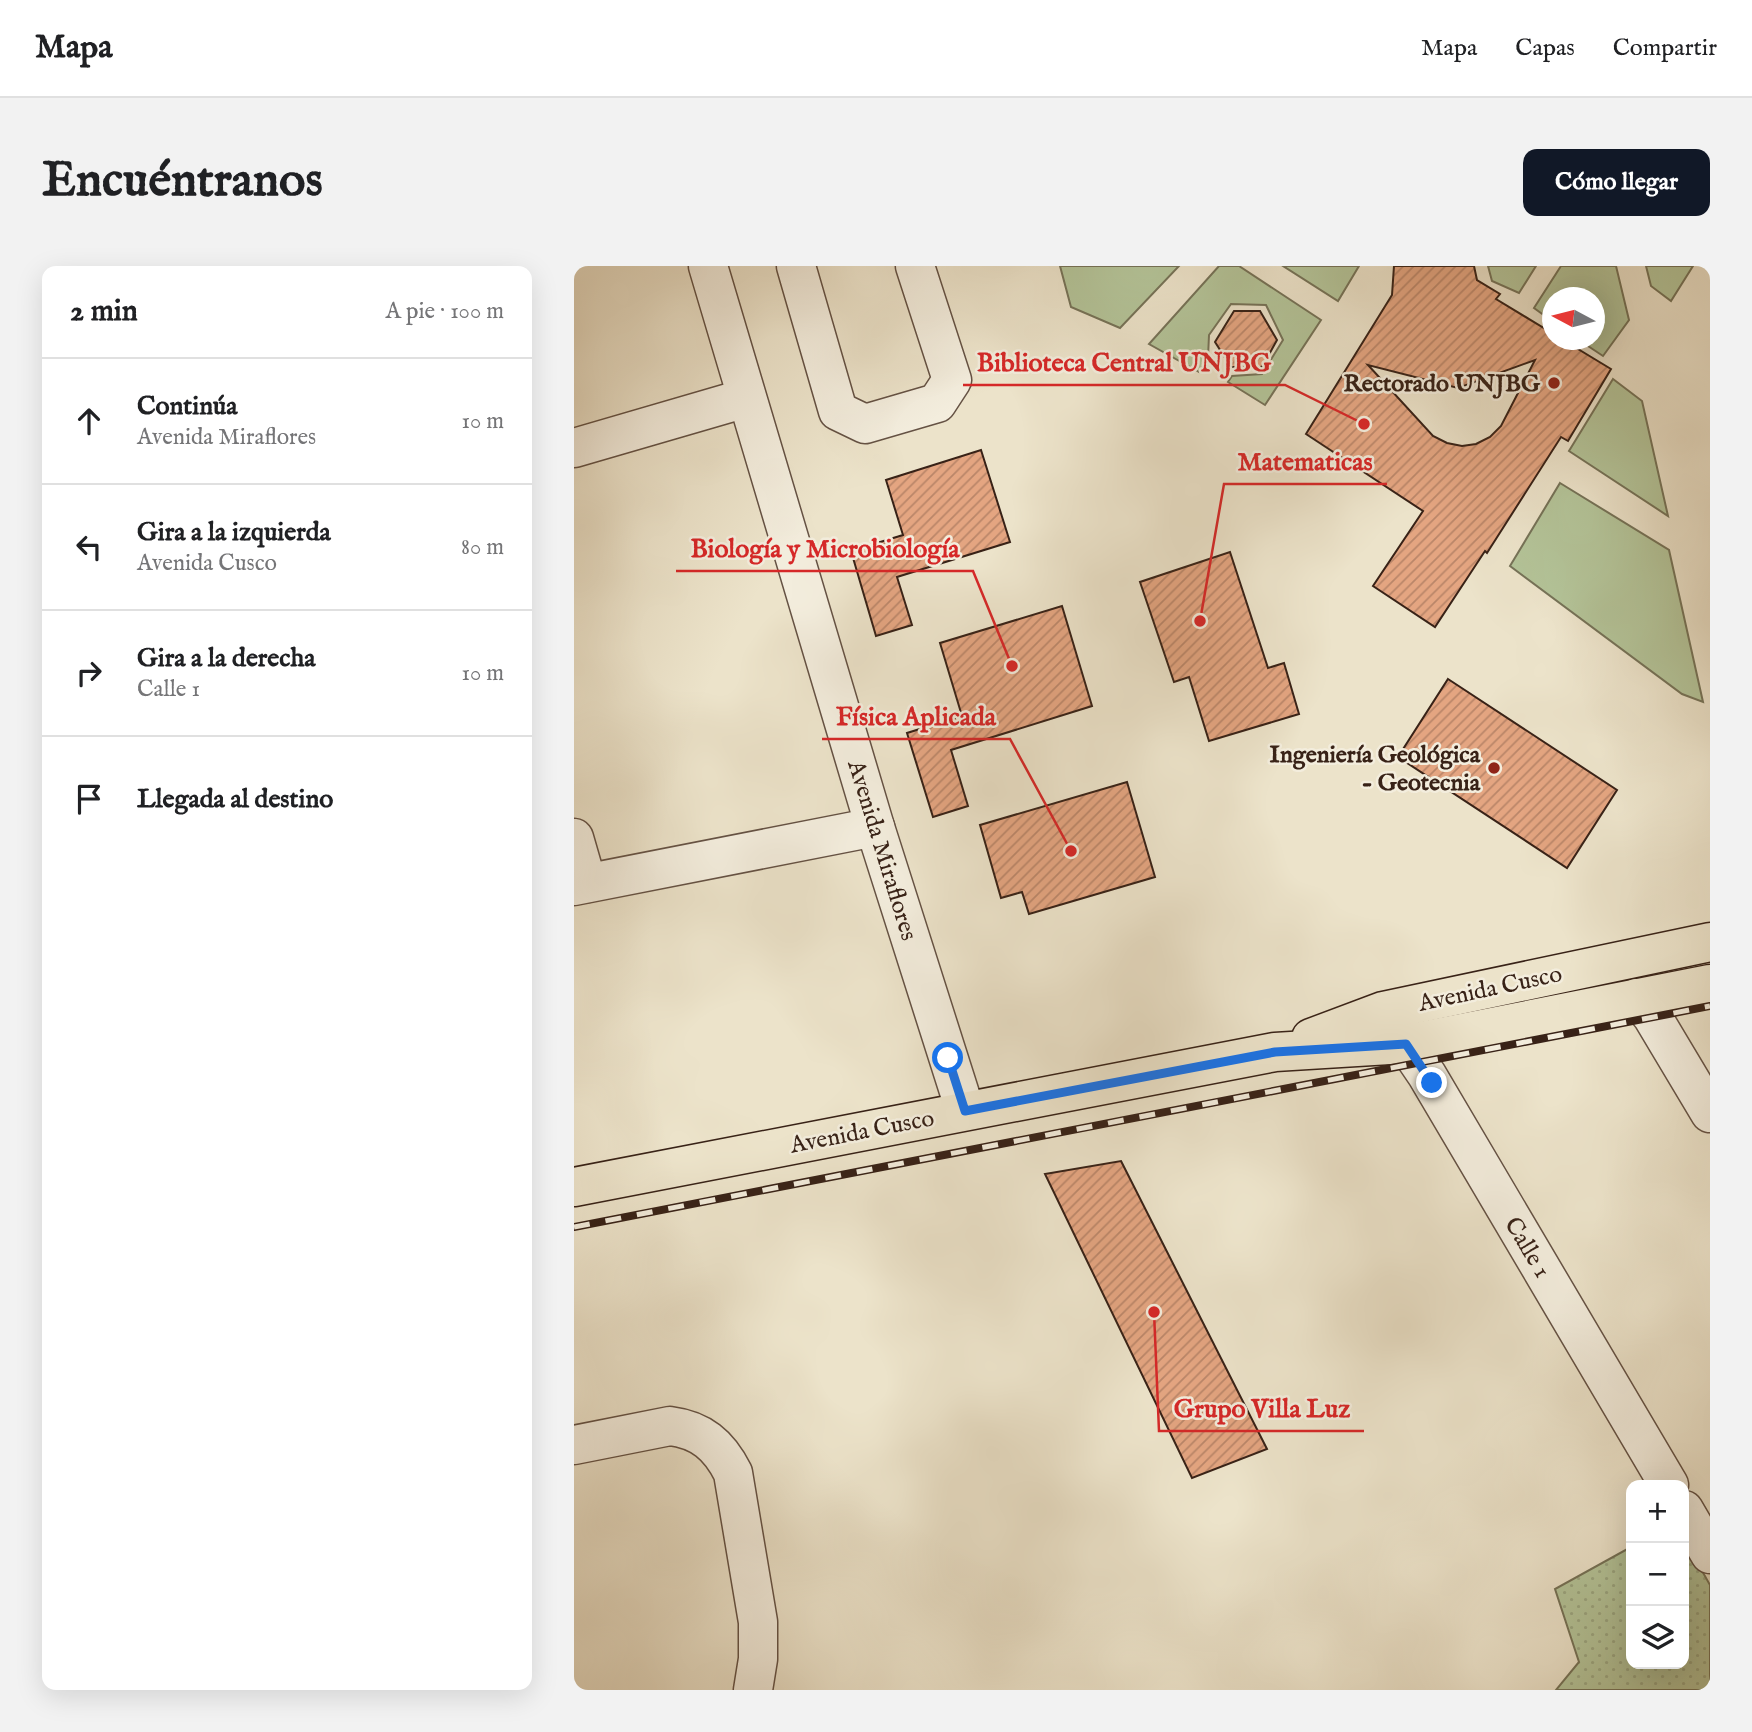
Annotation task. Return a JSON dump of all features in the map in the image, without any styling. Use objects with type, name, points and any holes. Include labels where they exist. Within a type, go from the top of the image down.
[{"type":"main road","name":"Avenida Cusco","points":[[1275,1052],[1383,1011],[1710,942]]},
{"type":"main road","name":"Avenida Cusco","points":[[574,1187],[1275,1052],[1406,1044],[1710,984]]},
{"type":"street","name":"Avenida Miraflores","points":[[708,266],[875,827],[965,1111]]},
{"type":"street","points":[[796,266],[838,411],[865,425],[937,402],[952,380],[915,266]]},
{"type":"street","points":[[574,448],[746,398]]},
{"type":"street","points":[[574,838],[581,885],[875,827]]},
{"type":"street","points":[[1637,998],[1652,1016],[1710,1113]]},
{"type":"street","name":"Calle 1","points":[[1383,1011],[1424,1068],[1666,1480]]},
{"type":"street","points":[[574,1445],[670,1426],[699,1434],[714,1444],[725,1457],[733,1473],[758,1622],[758,1659],[753,1690]]},
{"type":"street","points":[[1689,1518],[1710,1554]]},
{"type":"green space","points":[[1060,266],[1179,266],[1120,328],[1071,307]]},
{"type":"green space","points":[[1219,266],[1239,266],[1321,320],[1265,405],[1228,382],[1232,376],[1262,374],[1283,340],[1266,305],[1231,304],[1209,335],[1208,358],[1199,372],[1149,344]]},
{"type":"green space","points":[[1283,266],[1359,266],[1338,301]]},
{"type":"green space","points":[[1488,266],[1536,266],[1519,293],[1492,281]]},
{"type":"green space","points":[[1561,266],[1616,266],[1629,320],[1603,356],[1594,350],[1605,350],[1605,287],[1548,287]]},
{"type":"green space","points":[[1646,266],[1693,266],[1671,301],[1651,286]]},
{"type":"green space","points":[[1542,296],[1542,314],[1534,308]]},
{"type":"green space","points":[[1613,379],[1642,401],[1668,516],[1569,451]]},
{"type":"green space","points":[[1560,483],[1669,550],[1703,702],[1682,694],[1510,566]]},
{"type":"green space","points":[[1689,1548],[1710,1585],[1710,1690],[1556,1690],[1579,1662],[1555,1589],[1626,1550],[1626,1669],[1689,1669]]},
{"type":"building","points":[[1394,266],[1474,266],[1477,280],[1500,294],[1496,299],[1542,327],[1542,350],[1580,350],[1611,369],[1568,441],[1561,437],[1487,553],[1485,551],[1435,627],[1373,586],[1423,511],[1306,434],[1392,295]],"holes":[[[1535,360],[1501,426],[1490,437],[1476,444],[1462,446],[1433,436],[1368,365],[1458,388]]]},
{"type":"building","points":[[1234,311],[1260,311],[1277,340],[1262,367],[1231,367],[1215,342]]},
{"type":"building","points":[[981,450],[1010,542],[897,577],[912,625],[876,636],[851,551],[903,535],[886,480]]},
{"type":"building","points":[[1230,552],[1268,668],[1284,663],[1299,714],[1209,741],[1189,677],[1174,682],[1140,582]]},
{"type":"building","points":[[1062,606],[1092,706],[951,750],[968,806],[933,817],[907,733],[962,716],[940,643]]},
{"type":"building","points":[[1448,679],[1617,790],[1567,868],[1398,757]]},
{"type":"building","points":[[1127,782],[1155,877],[1029,914],[1022,892],[1001,898],[980,825]]},
{"type":"building","points":[[1121,1161],[1267,1449],[1192,1478],[1045,1174]]},
{"type":"railway","points":[[574,1227],[1710,1006]]},
{"type":"place","name":"Rectorado UNJBG","points":[[1554,383]]},
{"type":"place","name":"Biblioteca Central UNJBG","points":[[1364,424]]},
{"type":"place","name":"Matematicas","points":[[1200,621]]},
{"type":"place","name":"Biología y Microbiología","points":[[1012,666]]},
{"type":"place","name":"Ingeniería Geológica - Geotecnia","points":[[1494,768]]},
{"type":"place","name":"Física Aplicada","points":[[1071,851]]},
{"type":"place","name":"Grupo Villa Luz","points":[[1154,1312]]},
{"type":"route","points":[[948,1058],[965,1111],[1275,1052],[1406,1044],[1432,1083]]}]
